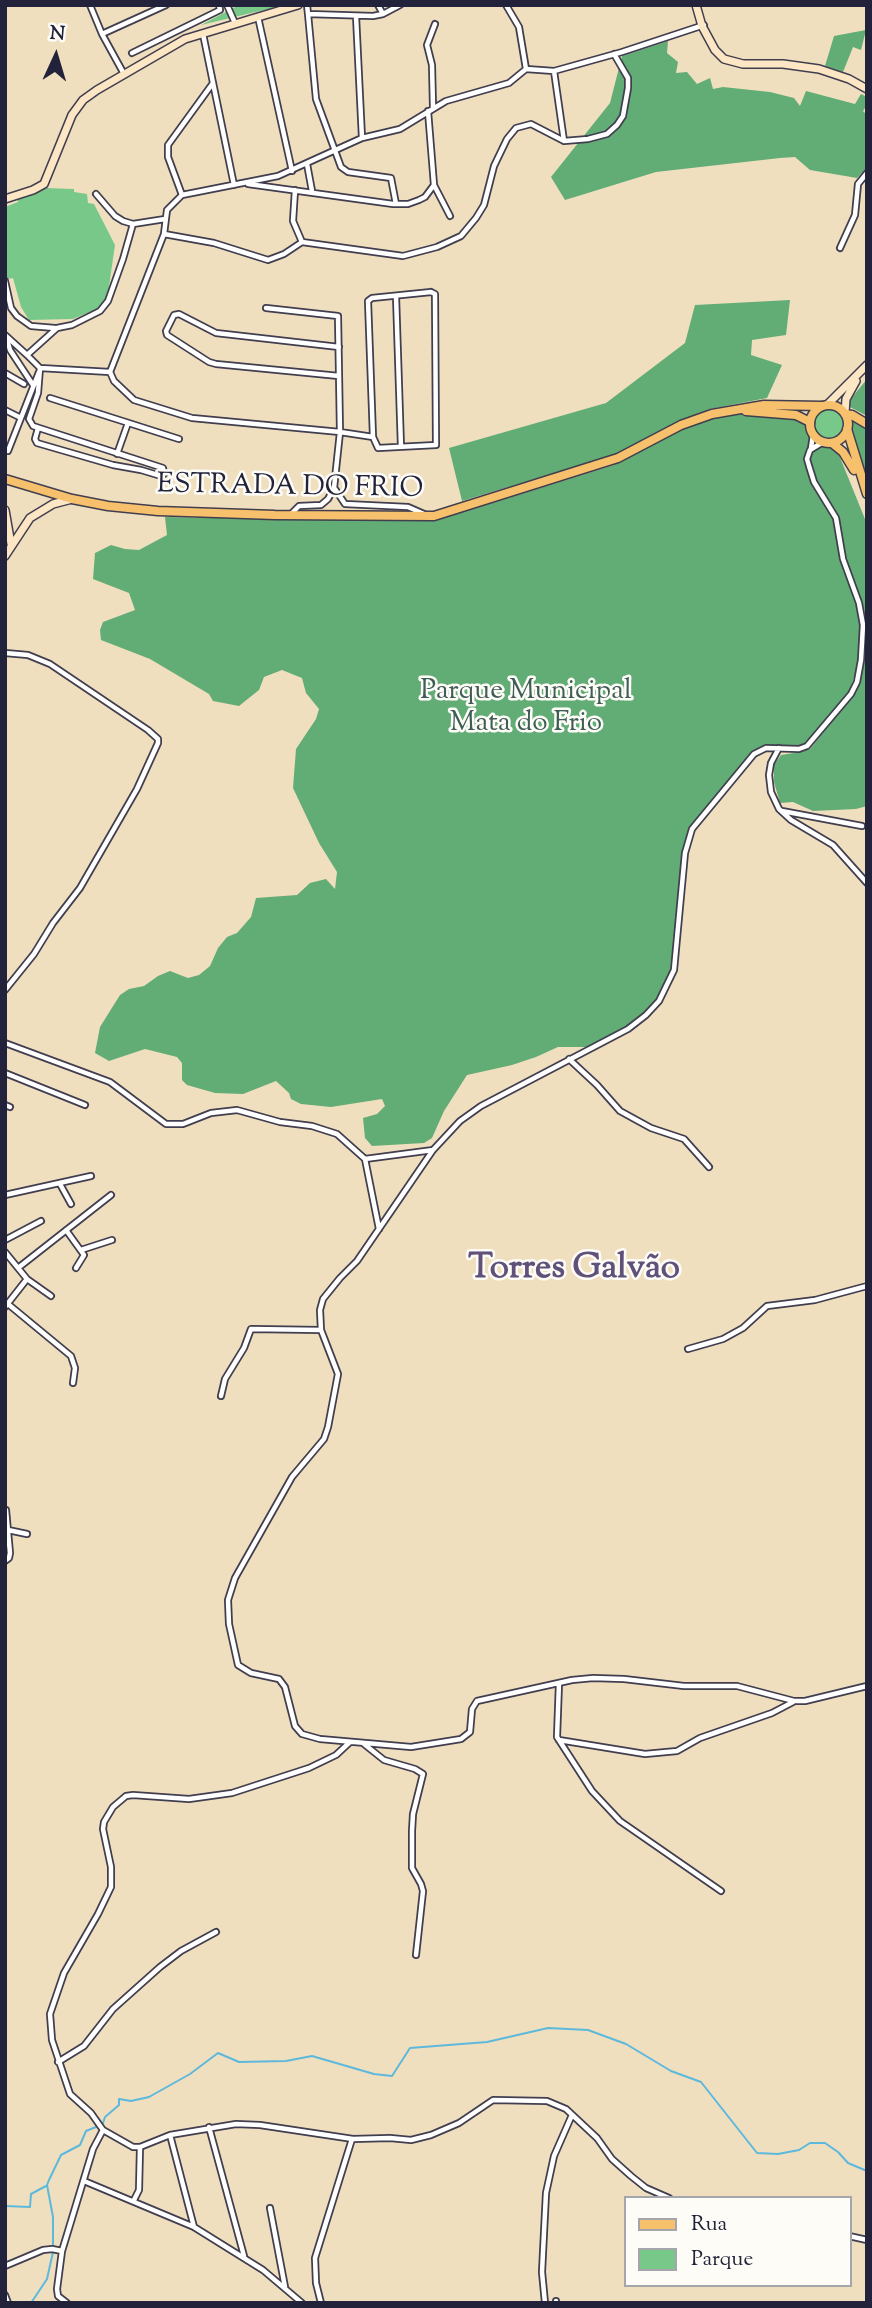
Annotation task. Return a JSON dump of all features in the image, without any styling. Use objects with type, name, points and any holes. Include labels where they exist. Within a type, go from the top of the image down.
[{"type":"main road","points":[[5,199],[40,188],[47,180],[66,128],[78,106],[97,90],[171,46],[203,33],[298,5]]},
{"type":"main road","points":[[696,5],[715,50],[729,61],[801,66],[838,75],[867,89]]},
{"type":"main road","points":[[861,480],[843,452],[813,435],[810,422],[815,411],[825,406],[865,367]]},
{"type":"main road","points":[[865,367],[846,399],[845,413],[861,480],[867,494]]},
{"type":"main road","name":"ESTRADA DO FRIO","points":[[5,479],[72,499],[158,511],[429,515],[444,513],[597,466],[634,451],[681,425],[726,410],[764,405],[825,406]]},
{"type":"main road","points":[[825,406],[835,406],[867,424]]},
{"type":"main road","name":"ESTRADA DO FRIO","points":[[726,410],[785,413],[801,416],[810,422]]},
{"type":"main road","points":[[827,443],[840,440],[848,429]]},
{"type":"main road","points":[[5,556],[11,544],[37,512],[72,499]]},
{"type":"main road","points":[[5,510],[11,544]]},
{"type":"street","points":[[102,34],[166,5]]},
{"type":"street","points":[[132,53],[219,10],[219,5]]},
{"type":"street","points":[[226,5],[235,23]]},
{"type":"street","points":[[307,5],[315,94],[334,151],[344,170],[391,178],[396,204]]},
{"type":"street","points":[[378,5],[383,14]]},
{"type":"street","points":[[308,13],[356,16],[383,14],[400,5]]},
{"type":"street","points":[[506,5],[519,27],[526,69]]},
{"type":"street","points":[[91,6],[102,34],[124,74]]},
{"type":"street","points":[[356,16],[362,138]]},
{"type":"street","points":[[258,17],[292,171]]},
{"type":"street","points":[[435,24],[427,45],[432,65],[434,185],[450,216]]},
{"type":"street","points":[[373,436],[192,418],[134,400],[114,381],[110,372],[164,234],[167,210],[181,195],[292,171],[362,138],[400,129],[456,97],[509,83],[526,69],[554,71],[703,25]]},
{"type":"street","points":[[203,33],[234,185]]},
{"type":"street","points":[[164,234],[214,243],[268,260],[285,254],[302,242],[403,256],[437,247],[461,236],[476,218],[484,205],[494,166],[507,139],[516,128],[531,124],[564,141],[587,139],[607,134],[624,116],[628,78],[614,54]]},
{"type":"street","points":[[554,71],[564,141]]},
{"type":"street","points":[[181,195],[168,157],[168,145],[214,83]]},
{"type":"street","points":[[307,164],[312,191]]},
{"type":"street","points":[[841,248],[855,215],[858,184],[867,173]]},
{"type":"street","points":[[244,183],[396,204],[419,200],[425,197],[434,185]]},
{"type":"street","points":[[295,190],[293,221],[302,242]]},
{"type":"street","points":[[96,194],[115,216],[132,224],[165,219]]},
{"type":"street","points":[[5,281],[11,308],[31,326],[57,328],[72,325],[100,311],[106,305],[123,259],[132,224]]},
{"type":"street","points":[[431,292],[435,294],[436,446],[378,448],[373,436],[368,301],[372,298],[396,296],[431,292]]},
{"type":"street","points":[[396,296],[401,447]]},
{"type":"street","points":[[266,308],[337,315],[340,432],[334,488],[321,505],[299,506],[291,514]]},
{"type":"street","points":[[339,347],[227,335],[209,330],[179,314],[174,315],[166,331],[167,335],[216,364],[339,376]]},
{"type":"street","points":[[27,355],[57,328]]},
{"type":"street","points":[[6,335],[40,368],[110,372]]},
{"type":"street","points":[[6,335],[10,350],[33,385]]},
{"type":"street","points":[[5,450],[8,452],[40,368]]},
{"type":"street","points":[[38,428],[34,439],[37,443],[113,465],[163,475],[163,468],[38,428],[29,419],[38,393],[40,368]]},
{"type":"street","points":[[5,373],[24,384]]},
{"type":"street","points":[[50,398],[179,439]]},
{"type":"street","points":[[5,410],[21,418]]},
{"type":"street","points":[[117,454],[128,422]]},
{"type":"street","points":[[813,435],[807,459],[814,482],[836,518],[843,559],[859,603],[863,632],[857,682],[851,694],[812,741],[799,749],[766,748],[754,754],[692,829],[685,853],[674,970],[659,1000],[628,1029],[481,1106],[460,1121],[433,1150],[357,1261],[323,1299],[320,1310],[321,1330],[338,1374],[328,1427],[324,1439],[292,1477],[235,1578],[228,1600],[229,1624],[238,1665],[251,1673],[279,1679],[285,1687],[295,1726],[302,1734],[320,1739],[411,1747],[461,1739],[470,1732],[472,1709],[477,1701],[559,1683],[611,1678],[675,1686],[737,1686],[794,1701],[805,1701],[867,1686]]},
{"type":"street","points":[[810,450],[827,443]]},
{"type":"street","points":[[334,488],[345,504],[408,507],[429,515]]},
{"type":"street","points":[[5,653],[28,655],[50,664],[148,730],[158,739],[158,743],[137,789],[80,888],[5,990]]},
{"type":"street","points":[[779,748],[771,763],[769,775],[772,792],[781,811],[833,845],[867,883]]},
{"type":"street","points":[[781,811],[862,826]]},
{"type":"street","points":[[5,1043],[110,1082],[166,1124],[183,1124],[211,1113],[237,1110],[337,1134],[365,1159],[379,1230]]},
{"type":"street","points":[[569,1059],[620,1111],[651,1128],[684,1139],[709,1167]]},
{"type":"street","points":[[5,1073],[85,1105]]},
{"type":"street","points":[[365,1159],[433,1150]]},
{"type":"street","points":[[5,1195],[91,1176]]},
{"type":"street","points":[[60,1184],[71,1204]]},
{"type":"street","points":[[18,1268],[111,1195]]},
{"type":"street","points":[[5,1240],[41,1221]]},
{"type":"street","points":[[66,1230],[85,1257],[76,1268]]},
{"type":"street","points":[[81,1250],[112,1240]]},
{"type":"street","points":[[5,1252],[27,1279],[51,1296]]},
{"type":"street","points":[[27,1279],[7,1305],[71,1356],[75,1368],[73,1383]]},
{"type":"street","points":[[688,1349],[723,1339],[743,1328],[767,1306],[815,1300],[867,1286]]},
{"type":"street","points":[[221,1395],[225,1379],[244,1348],[251,1329],[321,1330]]},
{"type":"street","points":[[5,1504],[10,1556],[5,1561]]},
{"type":"street","points":[[8,1530],[27,1534]]},
{"type":"street","points":[[559,1683],[560,1706],[556,1730],[558,1740],[592,1791],[620,1821],[720,1891]]},
{"type":"street","points":[[558,1740],[645,1754],[677,1751],[700,1738],[772,1713],[794,1701]]},
{"type":"street","points":[[351,1741],[336,1755],[296,1773],[232,1793],[189,1799],[133,1795],[126,1796],[113,1807],[103,1829],[111,1867],[111,1887],[64,1973],[50,2014],[52,2040],[70,2094],[91,2113],[103,2130],[133,2147],[140,2147],[170,2135],[236,2124],[260,2124],[353,2139],[421,2138],[460,2123],[481,2106],[499,2099],[555,2102],[597,2138],[624,2170],[646,2188],[664,2196]]},
{"type":"street","points":[[364,1743],[384,1760],[424,1774],[413,1814],[412,1831],[412,1868],[423,1891],[416,1955]]},
{"type":"street","points":[[58,2062],[84,2046],[113,2009],[159,1967],[181,1951],[216,1932]]},
{"type":"street","points":[[545,2303],[542,2272],[547,2193],[554,2156],[572,2115]]},
{"type":"street","points":[[209,2127],[244,2257]]},
{"type":"street","points":[[67,2303],[58,2296],[62,2251],[95,2143],[103,2130]]},
{"type":"street","points":[[170,2135],[194,2227]]},
{"type":"street","points":[[321,2303],[316,2283],[315,2258],[353,2139]]},
{"type":"street","points":[[134,2200],[139,2190],[140,2147]]},
{"type":"street","points":[[84,2181],[194,2227],[244,2257],[302,2303]]},
{"type":"street","points":[[270,2208],[285,2288]]},
{"type":"street","points":[[5,2266],[43,2250],[62,2251]]},
{"type":"street","points":[[5,2295],[8,2303]]},
{"type":"green space","points":[[239,5],[285,5],[201,25]]},
{"type":"green space","points":[[866,30],[861,50],[853,47],[843,72],[825,66],[834,36]]},
{"type":"green space","points":[[668,41],[667,53],[678,62],[676,73],[687,72],[697,84],[710,78],[713,89],[723,87],[770,92],[794,98],[800,106],[806,91],[855,104],[861,94],[867,97],[867,105],[863,111],[867,115],[867,168],[857,178],[810,170],[795,157],[780,158],[656,172],[565,200],[551,177],[610,103],[622,56]]},
{"type":"green space","points":[[45,188],[74,189],[74,192],[87,194],[88,203],[94,204],[115,245],[107,300],[99,308],[73,319],[29,320],[21,307],[13,278],[8,279],[5,272],[5,207],[18,202],[17,198]]},
{"type":"green space","name":"Parque Municipal Mata do Frio","points":[[790,300],[786,335],[752,340],[751,355],[782,365],[767,398],[710,409],[691,418],[726,410],[788,416],[810,428],[812,433],[805,456],[806,466],[811,481],[835,520],[841,558],[862,625],[859,663],[849,692],[808,745],[795,749],[764,747],[755,752],[690,834],[676,960],[661,998],[632,1027],[591,1047],[558,1047],[512,1065],[467,1075],[444,1111],[432,1138],[424,1143],[372,1146],[365,1138],[363,1118],[377,1114],[385,1106],[382,1099],[331,1107],[301,1104],[291,1099],[289,1093],[276,1081],[243,1094],[215,1093],[187,1085],[182,1080],[182,1063],[177,1057],[145,1049],[109,1061],[95,1053],[100,1027],[120,995],[129,989],[144,986],[170,971],[188,978],[199,975],[210,966],[218,948],[227,937],[237,933],[251,917],[256,898],[297,895],[310,883],[326,879],[335,889],[337,872],[319,843],[293,788],[296,749],[316,719],[319,709],[306,693],[302,678],[282,670],[264,677],[259,690],[239,706],[213,701],[209,694],[150,659],[101,640],[103,622],[135,610],[129,593],[93,579],[95,553],[111,545],[139,550],[167,535],[165,517],[405,521],[441,517],[614,465],[631,450],[687,419],[620,453],[462,501],[449,448],[606,403],[685,343],[695,305]]},
{"type":"green space","points":[[867,379],[867,416],[850,407],[849,401]]},
{"type":"green space","points":[[829,409],[840,413],[844,424],[840,435],[829,439],[818,435],[814,424],[818,413]]},
{"type":"green space","points":[[851,420],[867,430],[867,486],[850,433]]},
{"type":"green space","points":[[823,445],[837,450],[867,524],[867,806],[813,811],[793,802],[780,803],[774,782],[774,765],[781,755],[810,749],[853,695],[860,682],[864,662],[866,628],[864,608],[846,560],[837,518],[815,480],[810,462],[811,450]]},
{"type":"waterway","points":[[103,2123],[105,2117],[119,2105],[119,2099],[131,2101],[149,2097],[190,2074],[218,2053],[239,2062],[286,2061],[312,2056],[374,2074],[392,2076],[410,2048],[487,2042],[548,2028],[588,2030],[626,2044],[671,2071],[701,2082],[757,2153],[778,2154],[799,2150],[810,2143],[825,2143],[848,2163],[867,2171]]},
{"type":"waterway","points":[[53,2245],[53,2217],[47,2185],[61,2155],[80,2145],[86,2131],[96,2127]]},
{"type":"waterway","points":[[5,2206],[30,2207],[31,2194],[46,2186]]},
{"type":"waterway","points":[[31,2303],[47,2279],[53,2252]]},
{"type":"district","name":"Torres Galvão","points":[[574,1271]]}]
